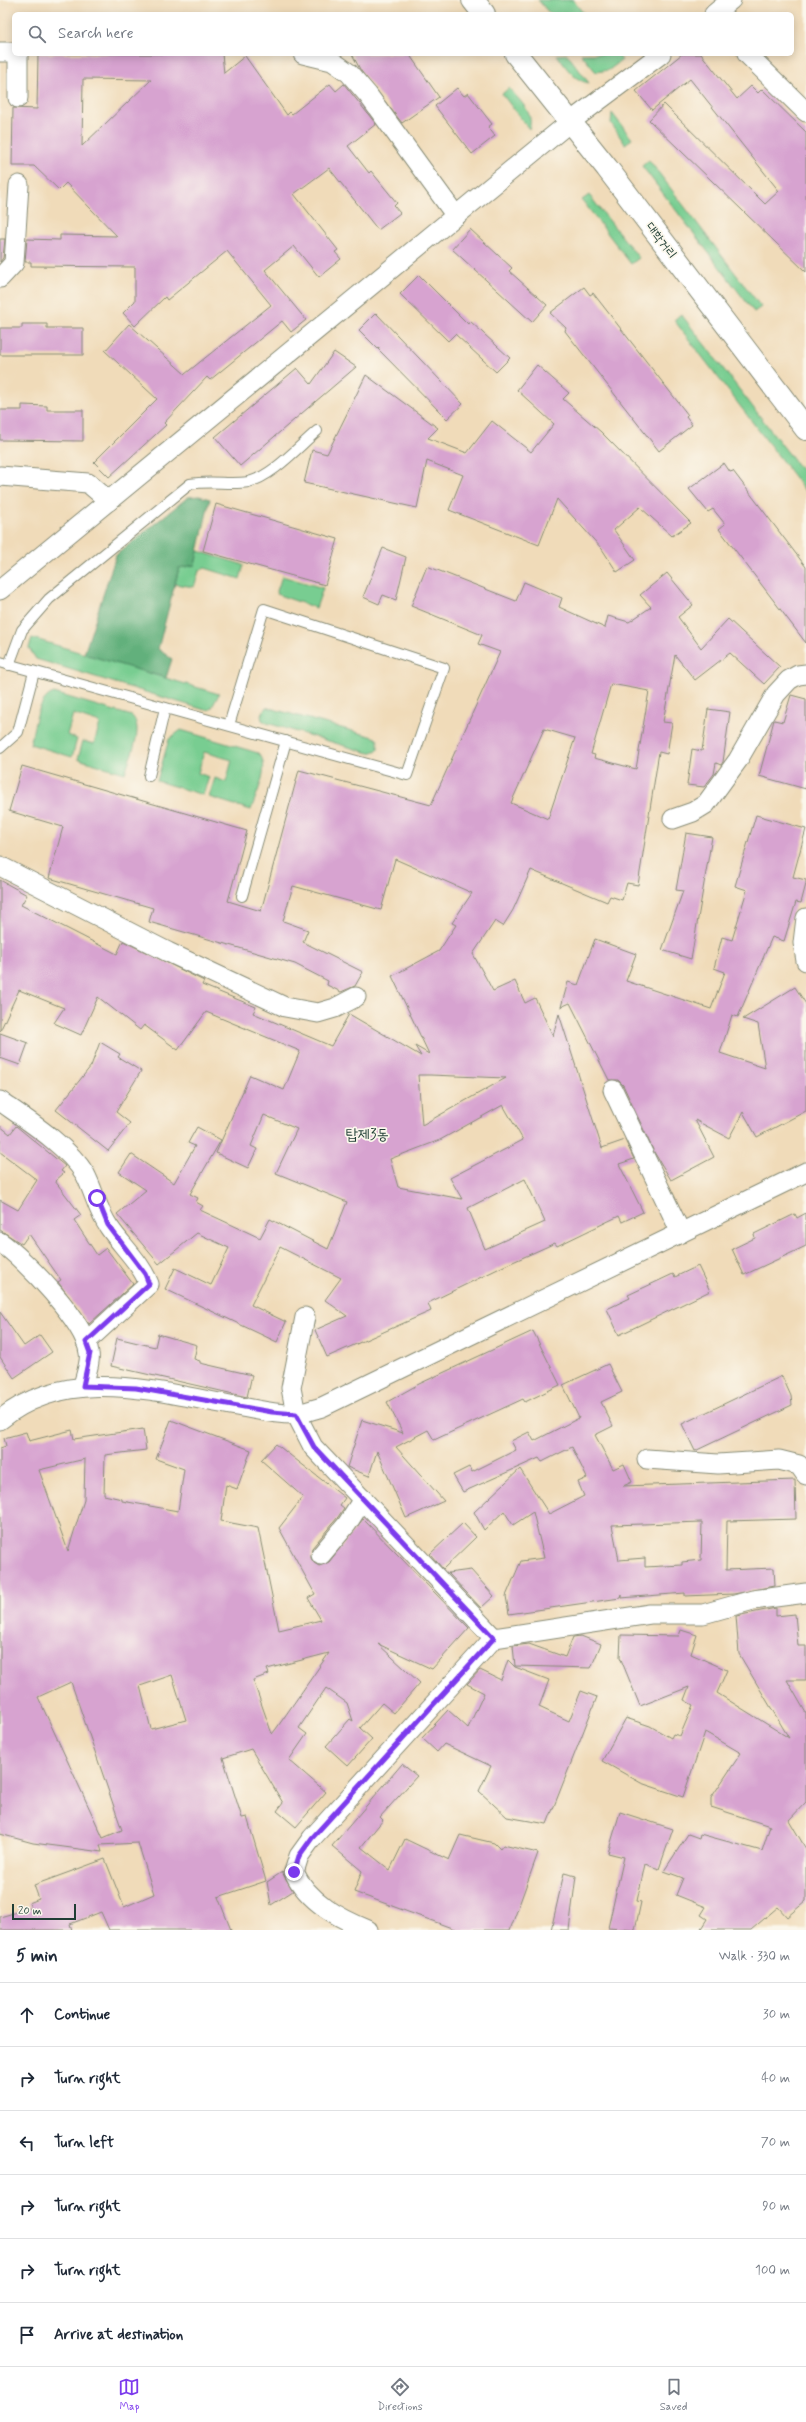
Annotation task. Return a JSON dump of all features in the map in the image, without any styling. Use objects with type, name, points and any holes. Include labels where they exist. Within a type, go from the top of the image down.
[{"type":"main road","points":[[473,0],[482,12]]},
{"type":"main road","name":"대학거리","points":[[518,56],[806,429]]},
{"type":"street","points":[[716,12],[731,0]]},
{"type":"street","points":[[0,52],[12,52]]},
{"type":"street","points":[[18,56],[18,98]]},
{"type":"street","points":[[311,56],[332,61],[349,73],[368,95],[456,216]]},
{"type":"street","points":[[0,590],[570,122],[658,56]]},
{"type":"street","points":[[749,56],[806,112]]},
{"type":"street","points":[[0,278],[14,263],[19,185]]},
{"type":"street","points":[[0,476],[88,483],[109,501]]},
{"type":"street","points":[[673,819],[693,812],[706,804],[738,760],[776,694],[789,680],[798,675],[806,674]]},
{"type":"street","points":[[0,866],[168,952],[285,1007],[318,1013],[335,1008],[356,997]]},
{"type":"street","points":[[806,918],[803,943],[806,961]]},
{"type":"street","points":[[614,1090],[680,1233]]},
{"type":"street","points":[[0,1101],[31,1123],[70,1156],[84,1173],[108,1225],[145,1274],[149,1284],[86,1342]]},
{"type":"street","points":[[0,1420],[15,1408],[43,1395],[83,1386],[136,1388],[272,1412],[296,1414],[322,1407],[806,1172]]},
{"type":"street","points":[[0,1242],[14,1252],[48,1287],[82,1332],[90,1353],[83,1386]]},
{"type":"street","points":[[305,1317],[291,1388],[296,1414],[314,1447],[494,1638]]},
{"type":"street","points":[[647,1459],[718,1464],[779,1460],[799,1465],[806,1474]]},
{"type":"street","points":[[321,1555],[347,1524],[363,1499]]},
{"type":"street","points":[[368,1930],[321,1905],[311,1896],[299,1882],[294,1872],[299,1856],[312,1838],[494,1638],[519,1632],[650,1614],[703,1614],[753,1600],[806,1593]]},
{"type":"lane","points":[[229,725],[264,609],[444,668],[407,775],[5,664],[22,630],[49,599],[190,484],[206,481],[248,482],[264,477],[317,431]]},
{"type":"lane","points":[[0,748],[18,732],[34,672]]},
{"type":"lane","points":[[149,776],[165,708]]},
{"type":"lane","points":[[242,896],[286,741]]},
{"type":"green space","points":[[538,0],[573,0],[582,12],[548,12]]},
{"type":"green space","points":[[558,56],[569,56],[589,83],[579,79],[567,69]]},
{"type":"green space","points":[[583,56],[619,56],[622,60],[609,70],[596,72]]},
{"type":"green space","points":[[509,88],[528,112],[530,118],[529,129],[502,94]]},
{"type":"green space","points":[[612,113],[632,139],[625,144],[611,123]]},
{"type":"green space","points":[[649,160],[761,307],[754,312],[642,166]]},
{"type":"green space","points":[[589,195],[639,258],[631,264],[582,200]]},
{"type":"green space","points":[[681,314],[806,476],[806,492],[674,320]]},
{"type":"green space","points":[[199,496],[210,499],[195,565],[179,568],[158,649],[172,659],[166,678],[84,654],[116,555],[188,497]]},
{"type":"green space","points":[[198,551],[244,565],[240,579],[205,568],[199,571],[194,587],[175,584],[179,568],[195,565]]},
{"type":"green space","points":[[282,576],[323,588],[316,608],[276,594]]},
{"type":"green space","points":[[32,638],[219,694],[211,709],[205,710],[36,659],[29,648]]},
{"type":"green space","points":[[54,693],[132,716],[136,722],[137,736],[125,773],[78,759],[83,741],[94,744],[100,723],[73,714],[67,735],[77,739],[72,757],[30,744],[40,707],[48,696]]},
{"type":"green space","points":[[266,707],[374,737],[378,740],[378,750],[369,753],[267,723],[262,720],[261,715]]},
{"type":"green space","points":[[181,730],[258,753],[262,758],[264,765],[262,780],[251,810],[209,797],[215,778],[226,782],[232,760],[204,752],[198,773],[209,777],[203,795],[157,781],[169,739]]},
{"type":"building","points":[[38,56],[222,56],[224,73],[245,56],[287,115],[290,112],[292,114],[330,84],[336,91],[344,84],[376,124],[348,146],[369,173],[371,171],[397,203],[394,206],[400,213],[378,230],[329,168],[294,194],[338,250],[335,252],[341,259],[319,277],[294,246],[265,270],[306,320],[291,332],[282,321],[210,380],[207,377],[164,423],[166,425],[109,477],[94,462],[157,399],[105,351],[129,324],[185,374],[271,305],[227,251],[167,300],[165,297],[135,326],[123,313],[135,301],[135,267],[31,266],[31,262],[25,262],[27,239],[60,240],[60,235],[117,236],[66,183],[59,190],[34,166],[12,166],[13,108],[37,109]],"holes":[[[83,79],[151,80],[82,146]]]},
{"type":"building","points":[[353,56],[410,56],[439,97],[402,123],[361,71]]},
{"type":"building","points":[[680,56],[703,56],[737,99],[751,86],[758,93],[762,89],[806,132],[806,272],[649,120],[664,104],[765,204],[779,191],[690,79],[652,110],[636,91]]},
{"type":"building","points":[[457,88],[464,96],[468,93],[492,124],[488,127],[495,136],[472,154],[435,106]]},
{"type":"building","points":[[470,229],[512,268],[509,271],[547,305],[532,322],[452,249]]},
{"type":"building","points":[[0,239],[5,239],[3,258],[0,262]]},
{"type":"building","points":[[419,275],[468,324],[470,321],[510,358],[496,372],[455,334],[448,341],[400,294]]},
{"type":"building","points":[[584,287],[590,295],[593,293],[688,415],[686,417],[692,425],[659,451],[565,331],[566,328],[550,313]]},
{"type":"building","points":[[376,313],[463,404],[447,419],[359,330]]},
{"type":"building","points":[[22,324],[47,324],[47,328],[83,328],[83,355],[0,355],[0,328],[22,328]]},
{"type":"building","points":[[334,352],[356,367],[240,466],[215,437],[297,368],[311,384]]},
{"type":"building","points":[[537,365],[569,393],[563,399],[601,432],[691,523],[672,536],[640,507],[614,530],[635,560],[617,572],[602,549],[557,499],[539,545],[449,510],[463,475],[427,461],[417,508],[304,483],[312,450],[327,454],[366,375],[438,428],[428,438],[467,453],[492,421],[531,452],[554,424],[517,390]]},
{"type":"building","points":[[22,405],[47,406],[47,410],[83,410],[83,441],[0,440],[0,410],[22,410]]},
{"type":"building","points":[[724,463],[730,472],[733,471],[806,567],[806,643],[719,529],[725,524],[713,509],[708,512],[689,489]]},
{"type":"building","points":[[216,504],[338,539],[325,585],[203,551]]},
{"type":"building","points":[[383,548],[406,557],[396,600],[383,595],[379,604],[363,597]]},
{"type":"building","points":[[427,566],[516,601],[524,582],[562,598],[559,607],[605,628],[608,616],[629,622],[651,607],[640,595],[667,573],[693,605],[678,617],[701,648],[728,619],[780,667],[764,684],[730,653],[695,680],[675,655],[663,722],[672,723],[667,754],[659,752],[638,885],[627,883],[622,900],[610,896],[607,902],[531,870],[513,910],[503,926],[495,921],[473,954],[493,991],[515,981],[525,1003],[535,998],[553,1036],[559,1014],[602,1148],[625,1140],[634,1159],[619,1164],[643,1212],[622,1222],[619,1216],[557,1246],[555,1243],[504,1266],[428,1303],[431,1311],[327,1357],[315,1330],[347,1316],[325,1300],[341,1278],[280,1247],[251,1305],[286,1322],[277,1342],[165,1289],[175,1268],[211,1285],[229,1248],[197,1233],[159,1264],[117,1214],[146,1190],[119,1172],[131,1154],[174,1183],[195,1146],[188,1143],[197,1127],[221,1140],[190,1194],[198,1198],[196,1202],[203,1206],[200,1210],[260,1238],[270,1219],[328,1249],[347,1202],[276,1173],[297,1129],[264,1115],[251,1146],[257,1149],[248,1168],[216,1153],[250,1075],[284,1090],[300,1051],[206,1012],[178,1050],[144,1025],[140,1030],[98,997],[81,1035],[54,1023],[64,1008],[19,990],[0,1031],[0,880],[27,895],[21,905],[117,954],[123,941],[204,981],[202,985],[256,1007],[253,1013],[331,1046],[349,1014],[421,1056],[415,1046],[429,1054],[392,976],[439,951],[456,925],[452,923],[472,893],[395,859],[381,910],[293,886],[283,921],[308,930],[303,942],[363,972],[355,986],[341,992],[327,985],[328,981],[295,964],[149,922],[153,908],[49,878],[63,827],[9,811],[22,766],[247,831],[228,901],[261,911],[299,770],[431,805],[500,652],[478,644],[482,635],[411,606]],"holes":[[[611,684],[649,691],[636,769],[594,758],[595,755],[591,754]],[[544,729],[575,738],[548,819],[511,803]],[[418,1075],[506,1078],[422,1125]],[[503,1105],[523,1140],[450,1178],[462,1199],[398,1187],[390,1159],[440,1140]],[[525,1179],[545,1222],[485,1249],[468,1208]]]},
{"type":"building","points":[[791,695],[806,699],[806,789],[759,776],[774,720],[783,722]]},
{"type":"building","points":[[708,709],[730,712],[723,762],[721,765],[716,763],[714,774],[704,787],[687,785],[692,749],[702,751]]},
{"type":"building","points":[[756,815],[806,829],[793,877],[806,880],[806,884],[801,903],[796,902],[784,941],[772,937],[738,1017],[732,1015],[720,1053],[765,1068],[758,1024],[743,1019],[795,987],[806,1004],[806,1111],[757,1137],[743,1112],[729,1138],[695,1120],[714,1157],[671,1180],[654,1152],[623,1085],[618,1080],[609,1080],[570,1003],[561,1007],[568,982],[578,985],[595,939],[636,954],[626,981],[711,1009],[725,972],[714,968],[722,937],[732,940],[747,890],[735,886]]},
{"type":"building","points":[[686,833],[712,837],[691,959],[662,950],[683,891],[676,890]]},
{"type":"building","points":[[0,1033],[28,1043],[20,1065],[0,1058]]},
{"type":"building","points":[[100,1042],[120,1054],[118,1057],[141,1071],[116,1112],[130,1123],[108,1151],[56,1110],[91,1066]]},
{"type":"building","points":[[0,1126],[10,1134],[16,1126],[65,1166],[61,1171],[64,1173],[55,1181],[81,1215],[74,1220],[97,1255],[106,1248],[133,1284],[89,1324],[58,1282],[61,1280],[29,1234],[22,1244],[0,1230],[0,1200],[18,1210],[37,1180],[0,1152]]},
{"type":"building","points":[[806,1213],[806,1246],[744,1275],[732,1249],[755,1238],[754,1234],[795,1214],[797,1218]]},
{"type":"building","points":[[698,1266],[710,1291],[619,1335],[607,1309],[630,1298],[628,1295],[673,1274],[675,1277]]},
{"type":"building","points":[[0,1312],[24,1346],[40,1335],[52,1352],[14,1378],[0,1357]]},
{"type":"building","points":[[533,1331],[560,1385],[525,1402],[523,1399],[434,1440],[428,1430],[396,1447],[444,1501],[406,1518],[377,1451],[369,1476],[347,1467],[362,1420],[403,1433],[387,1402],[419,1384]]},
{"type":"building","points":[[158,1334],[197,1345],[194,1359],[200,1361],[200,1363],[252,1375],[247,1397],[111,1366],[117,1338],[155,1347]]},
{"type":"building","points":[[608,1364],[622,1392],[601,1402],[613,1426],[595,1435],[613,1469],[624,1464],[632,1482],[623,1486],[795,1480],[796,1519],[727,1521],[726,1570],[774,1568],[775,1586],[734,1594],[685,1596],[685,1593],[621,1598],[621,1595],[620,1598],[509,1614],[506,1596],[521,1561],[544,1558],[533,1512],[513,1525],[504,1511],[484,1530],[474,1512],[520,1469],[549,1514],[584,1496],[578,1482],[587,1478],[572,1447],[542,1462],[539,1458],[463,1492],[453,1475],[469,1467],[472,1472],[516,1450],[511,1441],[529,1432],[534,1441],[579,1418],[563,1385]],"holes":[[[702,1522],[701,1560],[682,1562],[682,1565],[645,1567],[645,1558],[619,1560],[612,1525]]]},
{"type":"building","points":[[782,1376],[791,1396],[792,1405],[695,1451],[682,1424]]},
{"type":"building","points":[[171,1420],[251,1450],[237,1489],[226,1485],[221,1521],[258,1528],[279,1630],[321,1620],[308,1598],[315,1594],[279,1528],[303,1497],[261,1460],[276,1444],[345,1498],[340,1505],[344,1508],[312,1548],[311,1558],[314,1563],[319,1566],[329,1562],[363,1519],[469,1628],[432,1669],[378,1644],[420,1683],[394,1713],[382,1703],[360,1728],[372,1739],[348,1766],[326,1746],[350,1719],[353,1721],[347,1703],[326,1688],[299,1728],[307,1734],[289,1760],[326,1792],[296,1827],[277,1811],[283,1803],[251,1749],[223,1758],[242,1818],[247,1817],[266,1881],[218,1897],[231,1930],[109,1930],[101,1912],[70,1924],[72,1930],[0,1930],[0,1917],[31,1908],[29,1903],[39,1899],[34,1885],[105,1859],[124,1907],[154,1894],[138,1843],[100,1845],[102,1852],[33,1843],[0,1834],[0,1448],[6,1446],[4,1438],[26,1432],[29,1441],[72,1430],[74,1439],[143,1429],[146,1450],[105,1455],[104,1495],[122,1499],[122,1501],[178,1511],[184,1469],[156,1459]],"holes":[[[85,1459],[84,1500],[68,1551],[39,1470]],[[329,1653],[272,1734],[253,1680],[269,1674],[267,1669]],[[172,1675],[186,1720],[151,1729],[140,1686]],[[71,1682],[122,1830],[103,1838],[38,1697]]]},
{"type":"building","points":[[463,1523],[476,1537],[443,1569],[430,1554]]},
{"type":"building","points":[[471,1570],[494,1596],[481,1608],[448,1573]]},
{"type":"building","points":[[776,1608],[776,1616],[795,1614],[798,1646],[806,1646],[806,1680],[787,1680],[806,1713],[806,1802],[789,1820],[806,1849],[806,1901],[787,1917],[778,1907],[751,1930],[700,1930],[707,1919],[701,1915],[706,1907],[676,1895],[683,1878],[664,1871],[688,1834],[699,1838],[700,1834],[762,1851],[770,1826],[711,1807],[711,1798],[741,1753],[705,1732],[683,1797],[641,1783],[602,1761],[626,1718],[650,1726],[671,1738],[673,1734],[680,1736],[693,1705],[684,1700],[689,1687],[640,1706],[620,1657],[621,1635],[679,1636],[681,1630],[697,1635],[691,1654],[727,1670],[717,1693],[789,1738],[739,1654],[736,1616]]},
{"type":"building","points":[[581,1636],[601,1644],[591,1668],[515,1666],[513,1646],[529,1644],[565,1657],[573,1637]]},
{"type":"building","points":[[508,1660],[515,1667],[549,1680],[539,1707],[569,1721],[581,1691],[597,1697],[547,1824],[507,1817],[479,1791],[491,1766],[444,1744],[437,1752],[422,1738],[448,1710],[468,1728],[484,1693],[467,1684],[480,1670],[501,1680]]},
{"type":"building","points":[[402,1764],[417,1776],[380,1817],[383,1820],[361,1847],[390,1870],[405,1839],[449,1860],[460,1835],[494,1843],[500,1849],[503,1845],[538,1853],[510,1930],[457,1930],[354,1892],[362,1871],[332,1846]]},
{"type":"building","points":[[620,1812],[673,1829],[659,1869],[645,1864],[637,1901],[641,1902],[635,1930],[608,1928],[624,1857],[608,1853]]},
{"type":"building","points":[[282,1872],[293,1891],[271,1905],[267,1882]]},
{"type":"building","points":[[564,1873],[576,1876],[569,1930],[551,1930]]},
{"type":"district","name":"탑제3동","points":[[367,1134]]},
{"type":"route","points":[[97,1198],[108,1225],[145,1274],[149,1284],[139,1295],[86,1342],[90,1353],[83,1386],[136,1388],[272,1412],[296,1414],[314,1447],[494,1638],[481,1650],[312,1838],[299,1856],[294,1872]]}]
